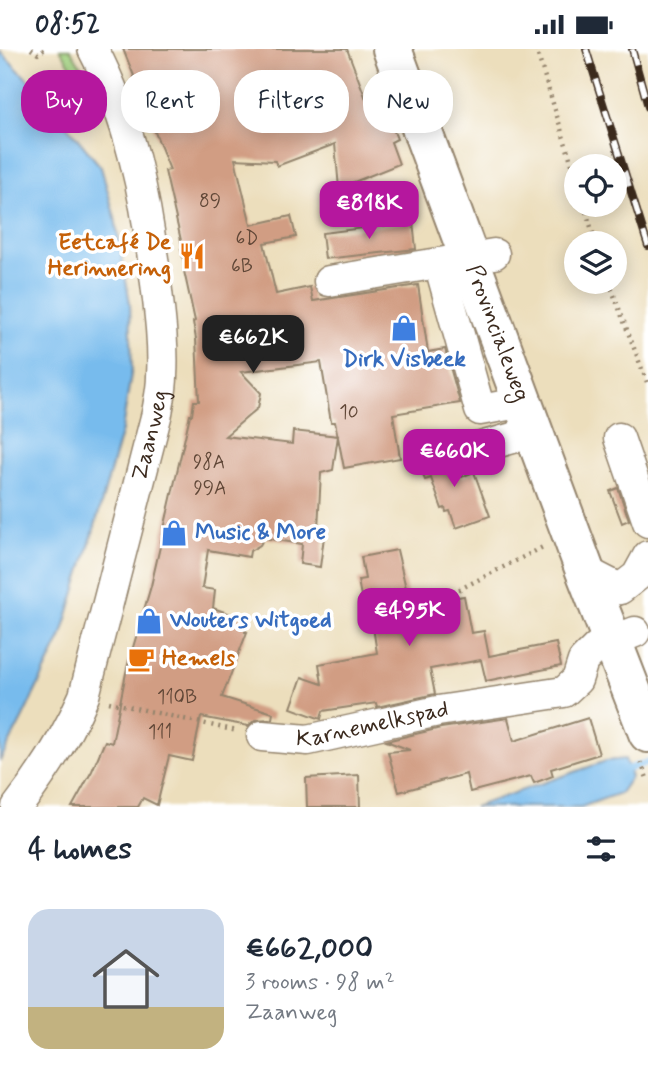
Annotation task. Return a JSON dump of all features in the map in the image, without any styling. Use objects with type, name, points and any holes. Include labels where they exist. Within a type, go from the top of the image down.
[{"type":"main road","name":"Provincialeweg","points":[[392,49],[467,259],[585,571],[623,637],[648,667]]},
{"type":"main road","name":"Provincialeweg","points":[[417,49],[467,259],[620,589],[623,637],[648,733]]},
{"type":"street","name":"Zaanweg","points":[[18,807],[66,736],[84,696],[157,413],[162,377],[159,307],[150,231],[136,162],[120,113],[93,49]]},
{"type":"street","points":[[329,281],[467,259]]},
{"type":"street","points":[[463,451],[528,416]]},
{"type":"street","points":[[618,438],[648,522]]},
{"type":"street","points":[[585,571],[620,589],[637,576],[648,555]]},
{"type":"street","name":"Karnemelkspad","points":[[262,736],[307,740],[438,711],[564,691],[577,680],[583,661],[597,647],[623,637]]},
{"type":"path","points":[[31,49],[38,54],[45,49]]},
{"type":"path","points":[[536,49],[569,154]]},
{"type":"path","points":[[614,294],[648,385]]},
{"type":"path","points":[[452,591],[546,546]]},
{"type":"path","name":"Karnemelkspad","points":[[84,696],[262,736]]},
{"type":"green space","points":[[60,49],[70,49],[83,70],[73,70]]},
{"type":"water","points":[[0,51],[21,73],[21,133],[73,133],[101,167],[115,218],[130,303],[132,368],[122,430],[61,638],[0,761]]},
{"type":"water","points":[[625,759],[631,777],[620,793],[581,807],[474,807],[606,761]]},
{"type":"building","points":[[123,49],[347,49],[363,91],[363,133],[395,133],[397,139],[391,142],[399,164],[339,188],[335,144],[277,166],[275,161],[235,159],[251,225],[291,216],[296,237],[264,243],[276,294],[310,287],[313,301],[418,285],[428,352],[445,349],[460,403],[393,414],[400,458],[344,468],[338,437],[333,470],[321,473],[318,528],[325,529],[320,567],[300,564],[302,544],[264,538],[260,545],[250,551],[249,557],[208,550],[202,588],[215,590],[213,608],[248,620],[247,632],[222,697],[273,713],[272,719],[255,720],[248,726],[201,717],[192,761],[169,756],[157,805],[143,798],[138,807],[72,807],[105,741],[112,743],[127,668],[151,586],[190,415],[194,401],[199,401],[195,321],[184,271],[183,249],[165,171],[170,170],[155,133],[220,133],[220,70],[132,70]],"holes":[[[321,362],[331,422],[335,422],[338,436],[293,431],[292,444],[225,436],[258,408],[261,393],[241,372]]]},
{"type":"building","points":[[413,222],[416,249],[325,259],[322,233]]},
{"type":"building","points":[[442,450],[450,470],[459,469],[462,477],[474,472],[490,516],[456,528],[450,511],[442,509],[431,478],[425,480],[415,455]]},
{"type":"building","points":[[618,488],[629,520],[622,523],[610,491]]},
{"type":"building","points":[[397,550],[410,605],[464,596],[471,633],[484,631],[489,656],[556,643],[561,666],[486,681],[481,660],[430,669],[435,694],[377,707],[376,703],[323,711],[321,719],[291,708],[302,677],[322,684],[319,664],[377,653],[369,601],[362,602],[358,580],[365,579],[361,557]]},
{"type":"building","points":[[508,718],[514,741],[588,718],[599,754],[551,769],[553,776],[534,783],[531,776],[470,792],[466,774],[399,792],[388,752],[410,750],[386,741],[441,728]]},
{"type":"building","points":[[359,775],[360,807],[307,807],[306,778]]},
{"type":"waterway","points":[[628,769],[648,762]]},
{"type":"railway","points":[[586,49],[648,246]]},
{"type":"railway","points":[[632,49],[648,107]]},
{"type":"place","name":"Eetcafé De Herinnering","points":[[192,256]]},
{"type":"place","name":"Dirk Visbeek","points":[[404,328]]},
{"type":"place","name":"Music & More","points":[[174,533]]},
{"type":"place","name":"Wouters Witgoed","points":[[149,621]]},
{"type":"place","name":"Hemels","points":[[141,659]]}]
